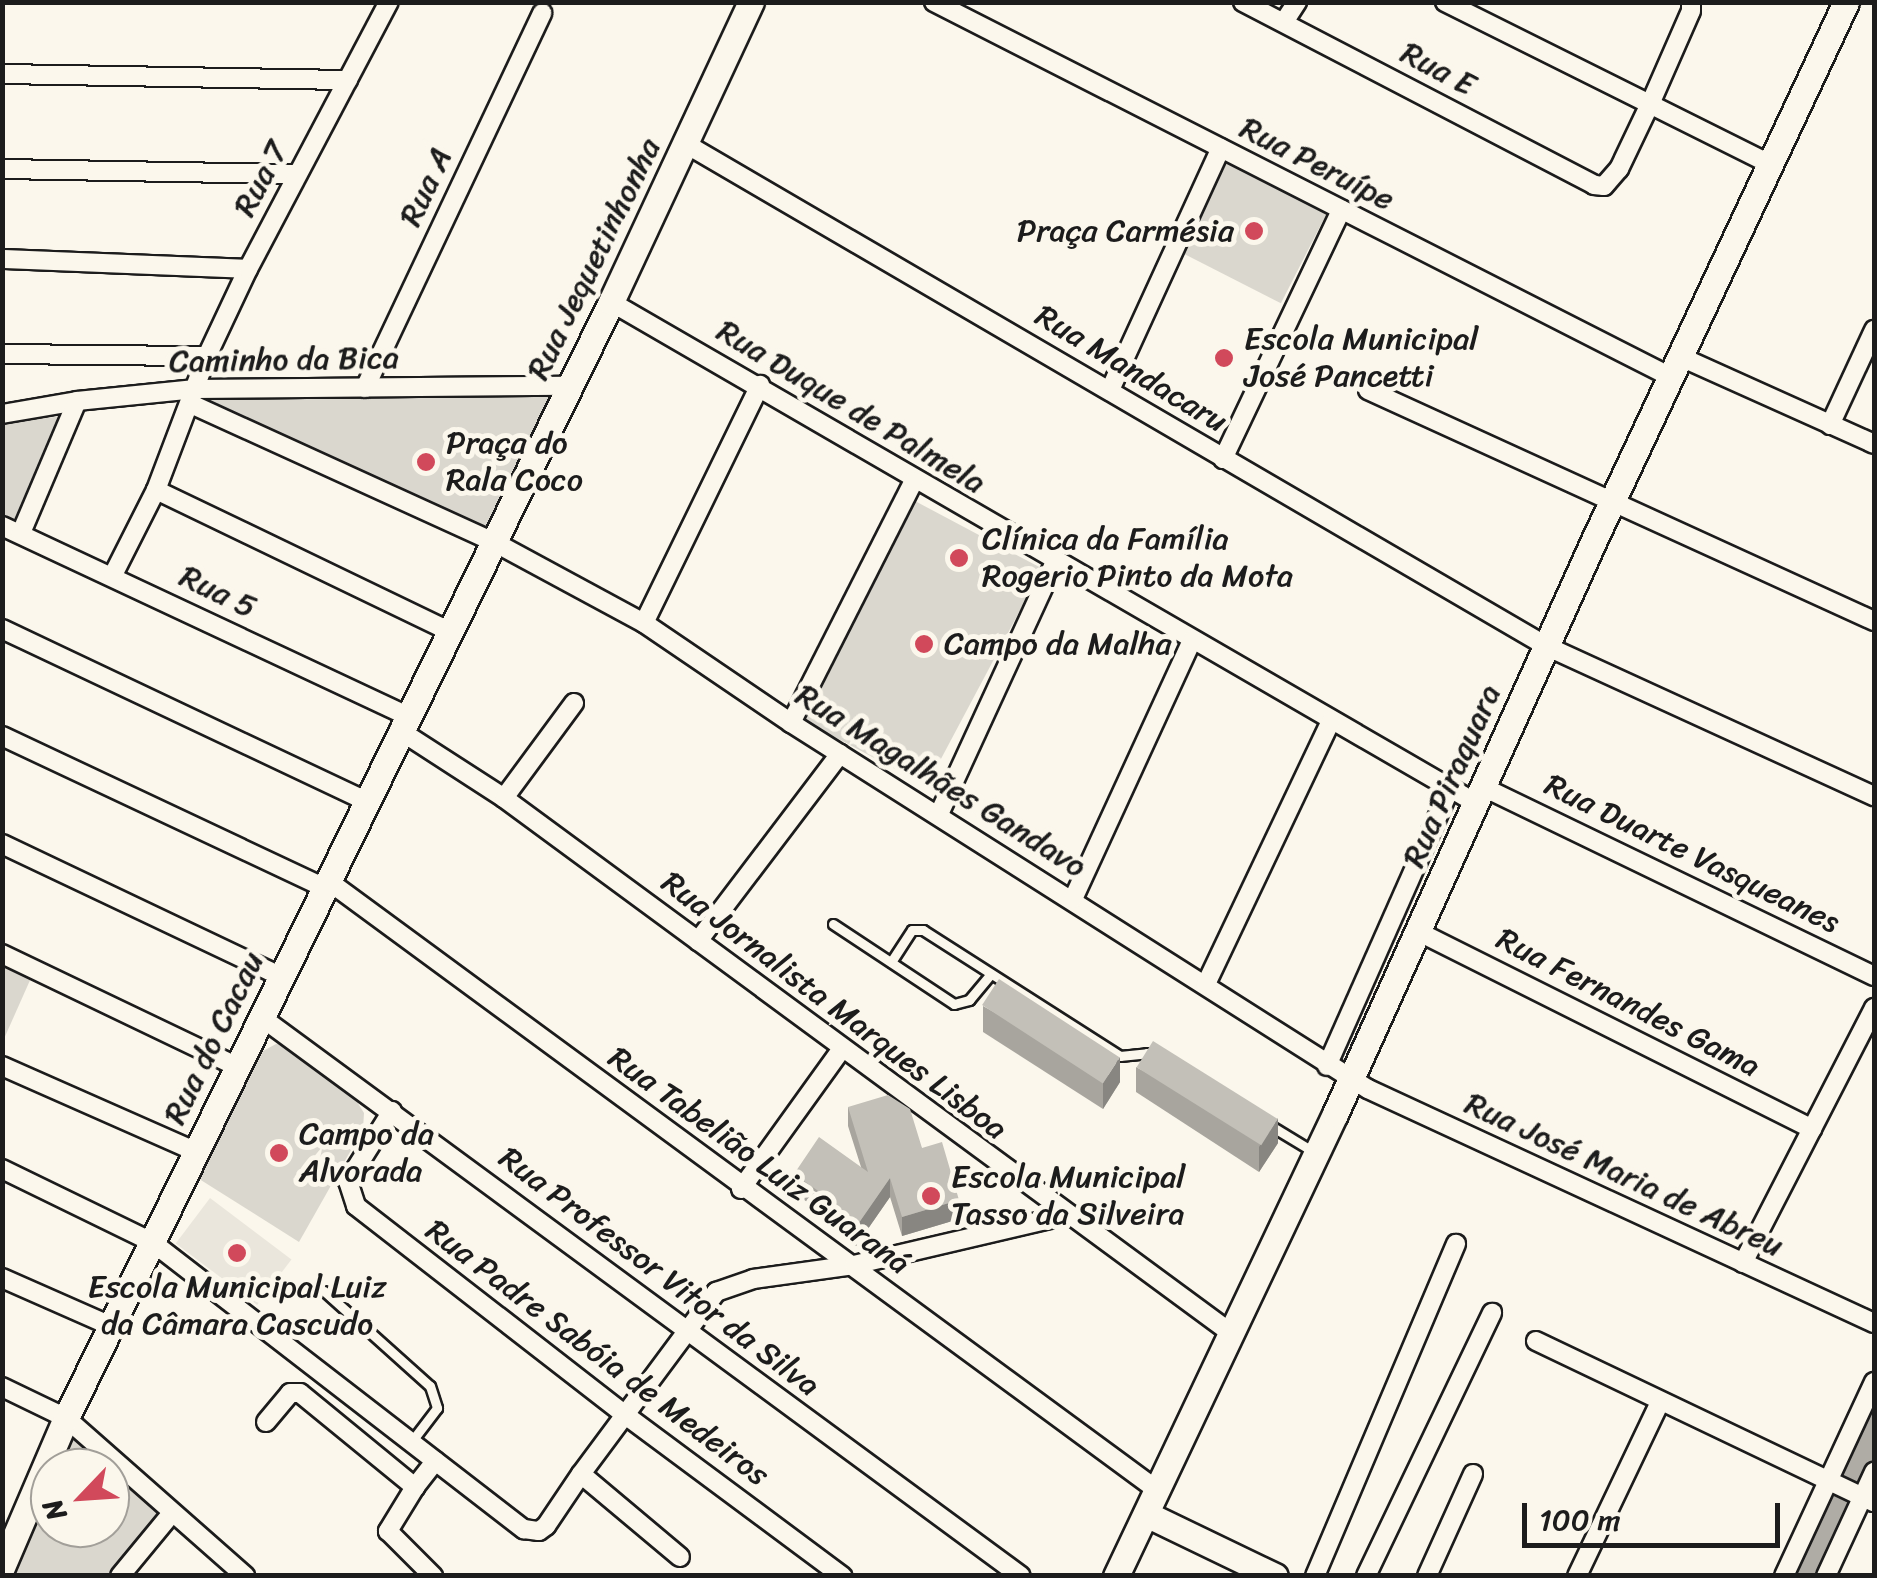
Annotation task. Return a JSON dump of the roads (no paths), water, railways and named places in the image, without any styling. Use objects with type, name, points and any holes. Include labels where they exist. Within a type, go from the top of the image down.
[{"type":"street","name":"Rua 7","points":[[113,575],[156,490],[207,356],[248,269],[389,2]]},
{"type":"street","name":"Rua Jequetinhonha","points":[[494,542],[751,2]]},
{"type":"street","name":"Rua Peruípe","points":[[934,2],[1341,210],[1678,368],[1874,444]]},
{"type":"street","name":"Rua E","points":[[1243,2],[1594,185],[1604,186],[1620,169],[1651,102]]},
{"type":"street","points":[[1284,22],[1297,2]]},
{"type":"street","points":[[1445,2],[1770,164]]},
{"type":"street","points":[[1651,102],[1691,12],[1691,2]]},
{"type":"street","name":"Rua Piraquara","points":[[1116,1576],[1316,1153],[1339,1072],[1417,931],[1846,2]]},
{"type":"street","name":"Rua A","points":[[365,388],[542,12]]},
{"type":"street","points":[[2,74],[348,80]]},
{"type":"street","name":"Rua Mandacaru","points":[[686,144],[1546,646],[1874,796]]},
{"type":"street","points":[[1110,390],[1221,148]]},
{"type":"street","points":[[2,169],[296,174]]},
{"type":"street","points":[[1223,459],[1341,210]]},
{"type":"street","points":[[2,259],[248,269]]},
{"type":"street","name":"Rua Duque de Palmela","points":[[611,302],[760,385],[914,481],[1331,721],[1450,788],[1480,795]]},
{"type":"street","points":[[1830,425],[1874,330]]},
{"type":"street","points":[[2,354],[207,356]]},
{"type":"street","points":[[644,623],[760,385]]},
{"type":"street","name":"Caminho da Bica","points":[[2,414],[77,401],[365,388],[568,386]]},
{"type":"street","points":[[1368,390],[1874,621]]},
{"type":"street","name":"Rua Magalhães Gandavo","points":[[193,396],[494,542],[644,623],[791,723],[1339,1072]]},
{"type":"street","points":[[21,533],[77,401]]},
{"type":"street","points":[[791,723],[914,481]]},
{"type":"street","points":[[156,490],[452,632]]},
{"type":"street","name":"Rua 5","points":[[2,526],[113,575],[403,723]]},
{"type":"street","name":"Rua do Cacau","points":[[2,1566],[66,1418],[364,800],[494,542]]},
{"type":"street","points":[[939,814],[1056,562]]},
{"type":"street","points":[[2,630],[364,800]]},
{"type":"street","points":[[1072,899],[1192,640]]},
{"type":"street","points":[[504,798],[574,703]]},
{"type":"street","points":[[1206,984],[1331,721]]},
{"type":"street","name":"Rua Jornalista Marques Lisboa","points":[[403,723],[841,1050],[1231,1333]]},
{"type":"street","points":[[2,736],[325,884]]},
{"type":"street","points":[[698,941],[840,754]]},
{"type":"street","points":[[1339,1072],[1450,788]]},
{"type":"street","name":"Rua Duarte Vasqueanes","points":[[1480,795],[1874,976]]},
{"type":"street","points":[[2,844],[280,976]]},
{"type":"street","name":"Rua Tabelião Luiz Guaraná","points":[[325,884],[741,1189],[854,1265],[1151,1502]]},
{"type":"street","name":"Rua Fernandes Gama","points":[[1417,931],[1812,1129]]},
{"type":"street","points":[[2,954],[236,1066]]},
{"type":"street","points":[[1744,1263],[1874,1008]]},
{"type":"street","name":"Rua Professor Vitor da Silva","points":[[261,1017],[1021,1576]]},
{"type":"street","points":[[741,1189],[841,1050]]},
{"type":"street","points":[[2,1066],[195,1151]]},
{"type":"street","name":"Rua José Maria de Abreu","points":[[1339,1072],[1874,1322]]},
{"type":"street","name":"Rua Padre Sabóia de Medeiros","points":[[392,1112],[348,1181],[356,1206],[624,1414],[842,1576]]},
{"type":"street","points":[[2,1169],[152,1242],[532,1532],[546,1526],[704,1305],[731,1285],[854,1265],[1067,1215]]},
{"type":"street","points":[[1315,1576],[1456,1244]]},
{"type":"street","points":[[2,1278],[111,1326]]},
{"type":"street","points":[[1366,1576],[1492,1313]]},
{"type":"street","points":[[1536,1341],[1864,1497]]},
{"type":"street","points":[[1784,1576],[1874,1382]]},
{"type":"street","points":[[2,1387],[66,1418],[245,1576]]},
{"type":"street","points":[[266,1422],[290,1393],[300,1392],[416,1487]]},
{"type":"street","points":[[1577,1576],[1660,1402]]},
{"type":"street","points":[[433,1576],[388,1530],[435,1461]]},
{"type":"street","points":[[1826,1576],[1874,1472]]},
{"type":"street","points":[[582,1474],[680,1557]]},
{"type":"street","points":[[1427,1576],[1473,1474]]},
{"type":"street","points":[[1151,1502],[1274,1576]]},
{"type":"street","points":[[120,1576],[172,1513]]},
{"type":"lane","points":[[832,924],[954,1004],[969,1000],[992,974]]},
{"type":"lane","points":[[892,962],[917,928],[1120,1056],[1147,1053],[1164,1063]]},
{"type":"lane","points":[[1265,1123],[1316,1153]]},
{"type":"lane","points":[[324,1290],[430,1386],[437,1408],[411,1442]]},
{"type":"waterway","points":[[1804,1576],[1874,1425]]},
{"type":"place","name":"Praça Carmésia","points":[[1254,231]]},
{"type":"place","name":"Escola Municipal José Pancetti","points":[[1224,358]]},
{"type":"place","name":"Praça do Rala Coco","points":[[426,462]]},
{"type":"place","name":"Clínica da Família Rogerio Pinto da Mota","points":[[959,558]]},
{"type":"place","name":"Campo da Malha","points":[[924,644]]},
{"type":"place","name":"Campo da Alvorada","points":[[279,1153]]},
{"type":"place","name":"Escola Municipal Tasso da Silveira","points":[[931,1196]]},
{"type":"place","name":"Escola Municipal Luiz da Câmara Cascudo","points":[[237,1253]]}]
